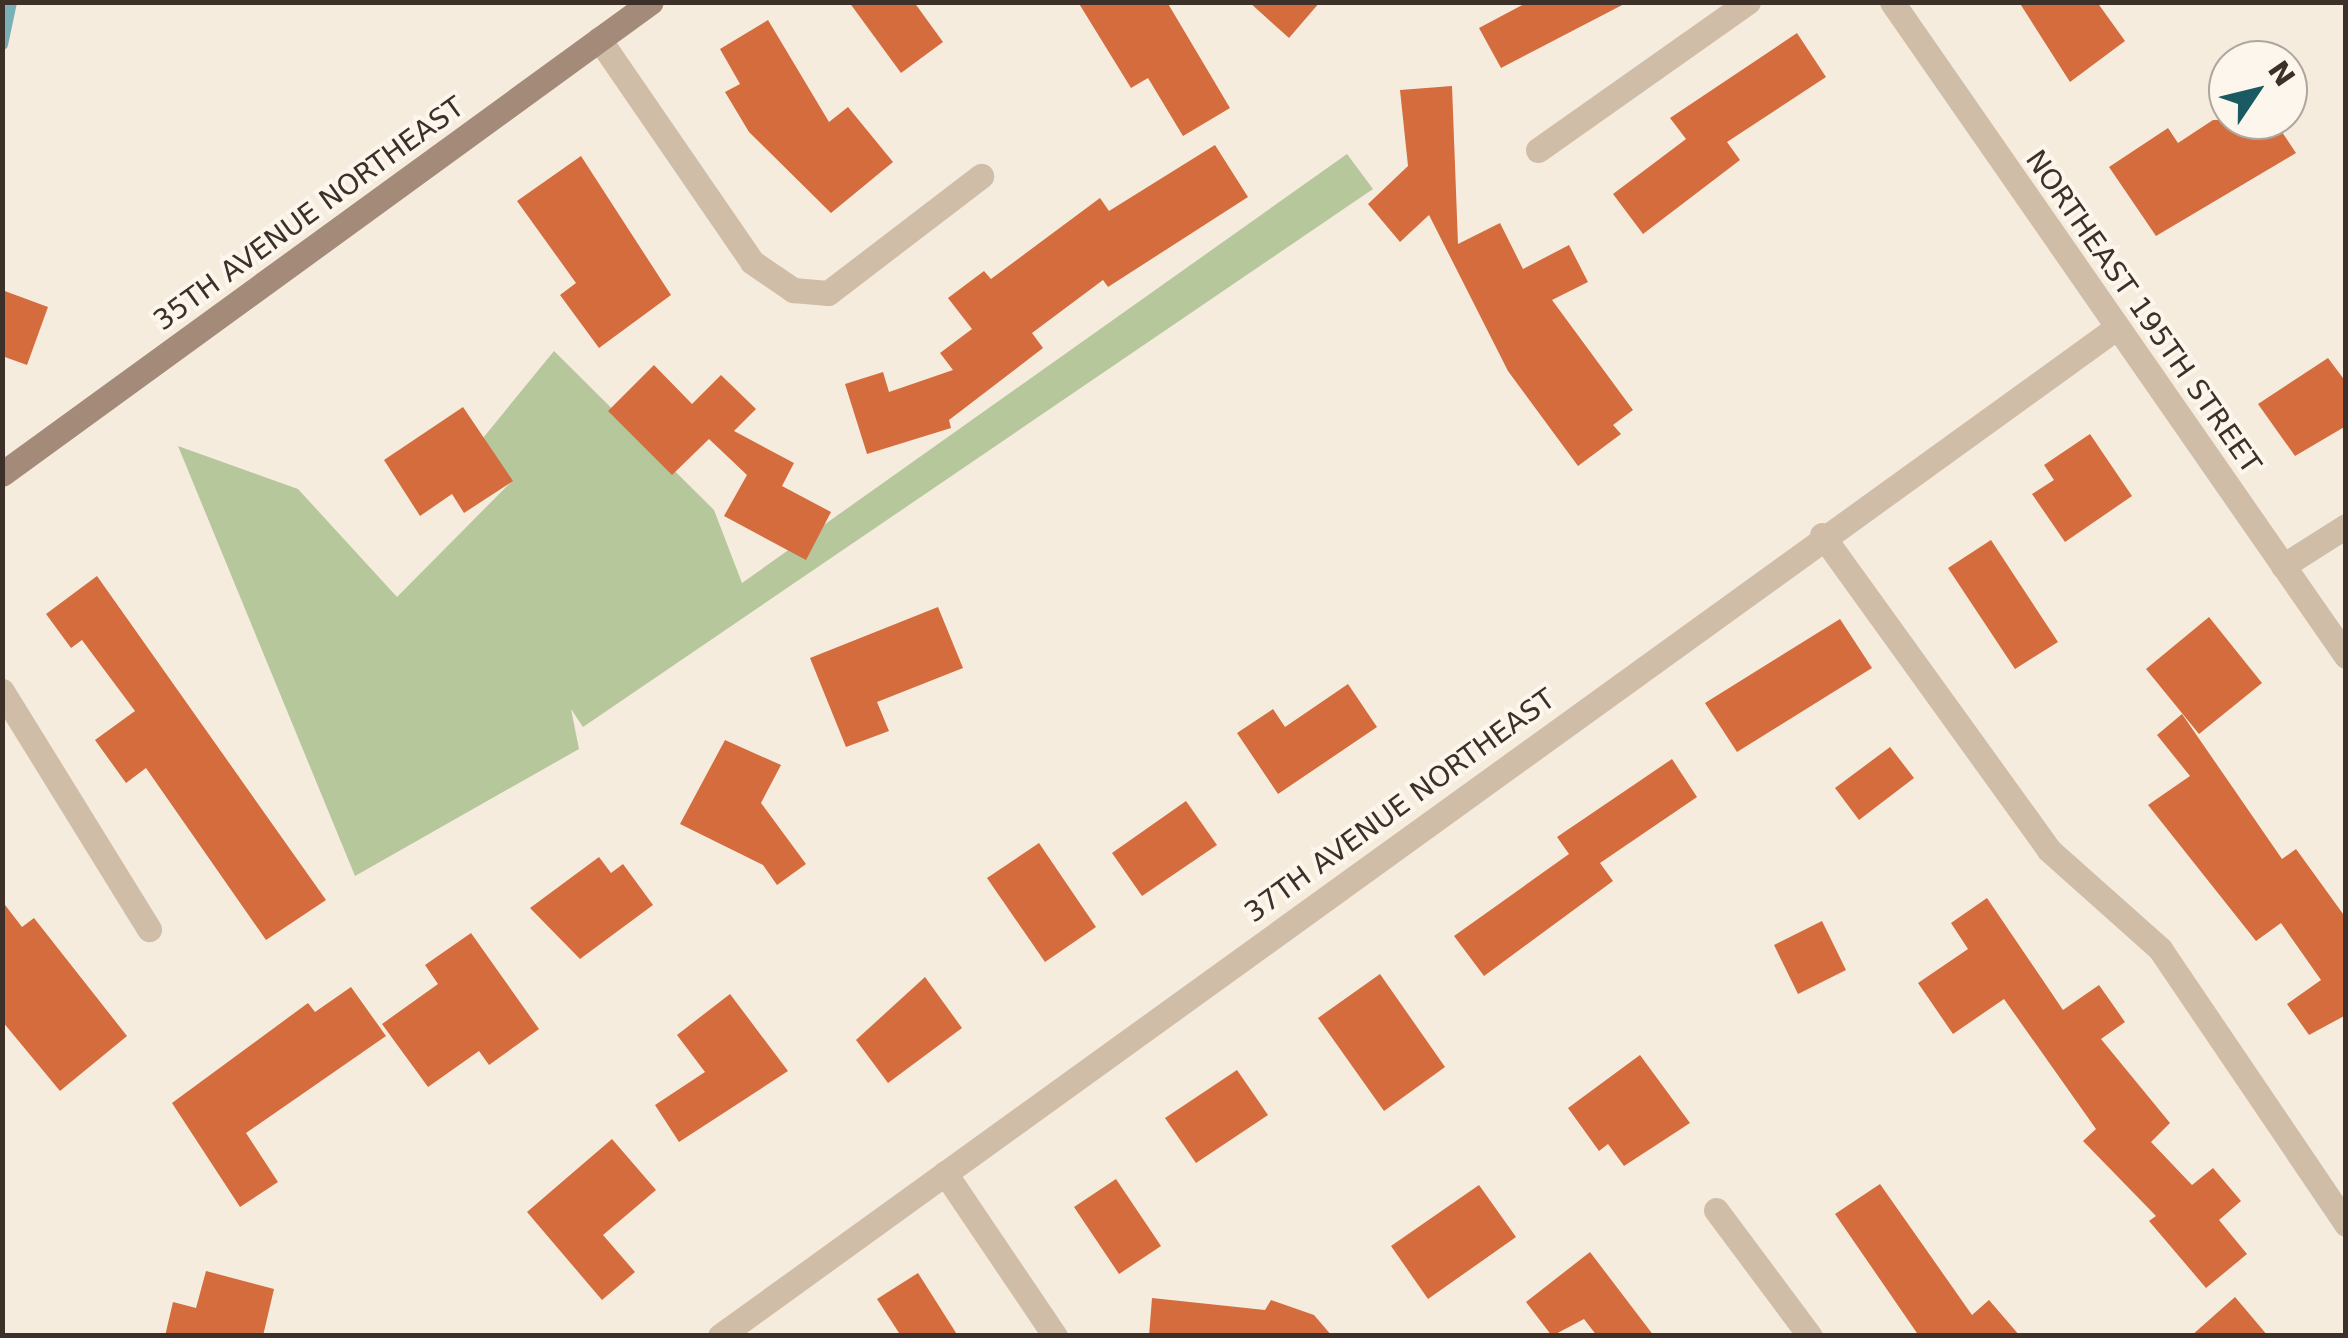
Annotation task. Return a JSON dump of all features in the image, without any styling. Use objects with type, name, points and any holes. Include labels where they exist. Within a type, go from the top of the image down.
[{"type":"street","name":"35TH AVENUE NORTHEAST","points":[[2,474],[651,2]]},
{"type":"street","points":[[1538,150],[1748,2]]},
{"type":"street","name":"NORTHEAST 195TH STREET","points":[[1892,2],[2346,656]]},
{"type":"street","points":[[598,40],[752,262],[794,290],[828,293],[981,176]]},
{"type":"street","name":"37TH AVENUE NORTHEAST","points":[[720,1336],[1822,535],[2116,328]]},
{"type":"street","points":[[2283,566],[2346,526]]},
{"type":"street","points":[[1822,535],[2049,850],[2160,949],[2346,1224]]},
{"type":"street","points":[[2,691],[149,929]]},
{"type":"street","points":[[945,1174],[1055,1336]]},
{"type":"street","points":[[1716,1210],[1810,1336]]},
{"type":"green space","points":[[1347,154],[1373,189],[583,727],[571,709],[579,749],[355,876],[178,446],[298,489],[397,597],[512,481],[483,438],[554,351],[714,510],[742,583]]},
{"type":"building","points":[[849,2],[914,2],[943,42],[901,73]]},
{"type":"building","points":[[1078,2],[1167,2],[1230,108],[1183,136],[1148,78],[1131,88]]},
{"type":"building","points":[[1249,2],[1320,2],[1289,38]]},
{"type":"building","points":[[1528,2],[1628,2],[1501,68],[1479,28]]},
{"type":"building","points":[[2019,2],[2097,2],[2125,41],[2070,82]]},
{"type":"building","points":[[768,20],[829,122],[848,107],[893,162],[831,213],[749,132],[725,92],[740,84],[720,49]]},
{"type":"building","points":[[1797,33],[1826,77],[1727,142],[1740,160],[1643,234],[1613,194],[1686,139],[1670,118]]},
{"type":"building","points":[[1452,86],[1458,244],[1500,223],[1523,269],[1569,245],[1588,282],[1552,300],[1633,410],[1613,425],[1621,434],[1578,466],[1508,371],[1429,215],[1400,242],[1368,204],[1408,166],[1400,90]]},
{"type":"building","points":[[2208,123],[2208,140],[2287,140],[2296,153],[2156,236],[2109,167],[2168,128],[2178,143]]},
{"type":"building","points":[[1215,145],[1248,197],[1108,287],[1103,280],[1032,333],[1043,348],[949,420],[951,428],[867,454],[845,384],[883,372],[889,392],[953,370],[940,353],[972,329],[948,298],[984,271],[991,279],[1100,198],[1109,211]]},
{"type":"building","points":[[581,156],[671,295],[599,348],[560,295],[576,283],[517,201]]},
{"type":"building","points":[[2,290],[48,307],[27,365],[2,356]]},
{"type":"building","points":[[2328,358],[2346,382],[2346,426],[2295,456],[2258,404]]},
{"type":"building","points":[[654,365],[692,404],[721,375],[756,409],[734,431],[794,463],[782,486],[831,512],[806,560],[724,516],[747,475],[709,439],[672,475],[608,411]]},
{"type":"building","points":[[463,407],[513,481],[464,513],[452,494],[420,516],[384,460]]},
{"type":"building","points":[[2090,434],[2132,496],[2065,542],[2032,494],[2054,480],[2044,465]]},
{"type":"building","points":[[1991,540],[2058,642],[2015,669],[1948,568]]},
{"type":"building","points":[[97,576],[326,900],[266,940],[146,768],[126,783],[95,740],[135,711],[82,640],[71,648],[46,614]]},
{"type":"building","points":[[938,607],[963,668],[877,702],[889,731],[846,747],[810,658]]},
{"type":"building","points":[[2209,617],[2262,683],[2199,734],[2146,669]]},
{"type":"building","points":[[1840,619],[1872,668],[1737,752],[1705,703]]},
{"type":"building","points":[[1348,684],[1377,727],[1278,794],[1237,733],[1273,709],[1285,727]]},
{"type":"building","points":[[2182,714],[2282,859],[2296,849],[2346,918],[2346,1015],[2309,1035],[2287,1004],[2321,980],[2281,923],[2256,941],[2148,805],[2190,776],[2157,735]]},
{"type":"building","points":[[725,740],[781,765],[761,803],[806,864],[777,885],[763,865],[680,824]]},
{"type":"building","points":[[1890,747],[1914,778],[1859,820],[1835,788]]},
{"type":"building","points":[[1672,759],[1697,797],[1600,863],[1613,881],[1484,976],[1454,936],[1569,854],[1557,837]]},
{"type":"building","points":[[1186,801],[1217,845],[1142,896],[1112,853]]},
{"type":"building","points":[[1039,843],[1096,927],[1045,962],[987,878]]},
{"type":"building","points":[[599,857],[611,873],[623,864],[653,905],[580,959],[530,908]]},
{"type":"building","points":[[1987,898],[2063,1010],[2099,985],[2125,1022],[2101,1039],[2170,1123],[2151,1142],[2192,1185],[2213,1168],[2241,1201],[2219,1220],[2247,1254],[2206,1288],[2149,1221],[2156,1216],[2083,1141],[2096,1129],[2004,999],[1953,1034],[1918,983],[1968,949],[1951,923]]},
{"type":"building","points":[[2,901],[22,927],[34,918],[127,1036],[60,1091],[2,1021]]},
{"type":"building","points":[[1822,921],[1846,970],[1798,994],[1774,945]]},
{"type":"building","points":[[471,933],[539,1029],[489,1065],[479,1051],[428,1087],[382,1024],[438,984],[425,965]]},
{"type":"building","points":[[1380,974],[1445,1067],[1384,1111],[1318,1018]]},
{"type":"building","points":[[925,977],[962,1028],[888,1083],[856,1040]]},
{"type":"building","points":[[351,987],[386,1036],[246,1133],[278,1182],[240,1207],[172,1103],[308,1003],[315,1012]]},
{"type":"building","points":[[730,994],[788,1071],[679,1142],[655,1105],[705,1072],[677,1035]]},
{"type":"building","points":[[1640,1055],[1690,1123],[1624,1166],[1608,1144],[1599,1151],[1568,1108]]},
{"type":"building","points":[[1237,1070],[1268,1115],[1196,1163],[1165,1118]]},
{"type":"building","points":[[612,1139],[656,1190],[603,1235],[635,1272],[602,1300],[527,1212]]},
{"type":"building","points":[[1116,1179],[1161,1246],[1119,1274],[1074,1207]]},
{"type":"building","points":[[1880,1184],[1972,1315],[1989,1300],[2020,1336],[1919,1336],[1835,1214]]},
{"type":"building","points":[[1479,1185],[1516,1237],[1428,1299],[1391,1246]]},
{"type":"building","points":[[1590,1252],[1654,1336],[1597,1336],[1584,1319],[1552,1336],[1526,1302]]},
{"type":"building","points":[[206,1271],[274,1289],[263,1336],[165,1336],[173,1302],[196,1308]]},
{"type":"building","points":[[918,1273],[958,1336],[901,1336],[877,1299]]},
{"type":"building","points":[[2235,1297],[2268,1336],[2191,1336]]},
{"type":"building","points":[[1152,1298],[1265,1310],[1271,1300],[1314,1315],[1332,1336],[1149,1336]]},
{"type":"waterway","points":[[2,44],[11,2]]}]
